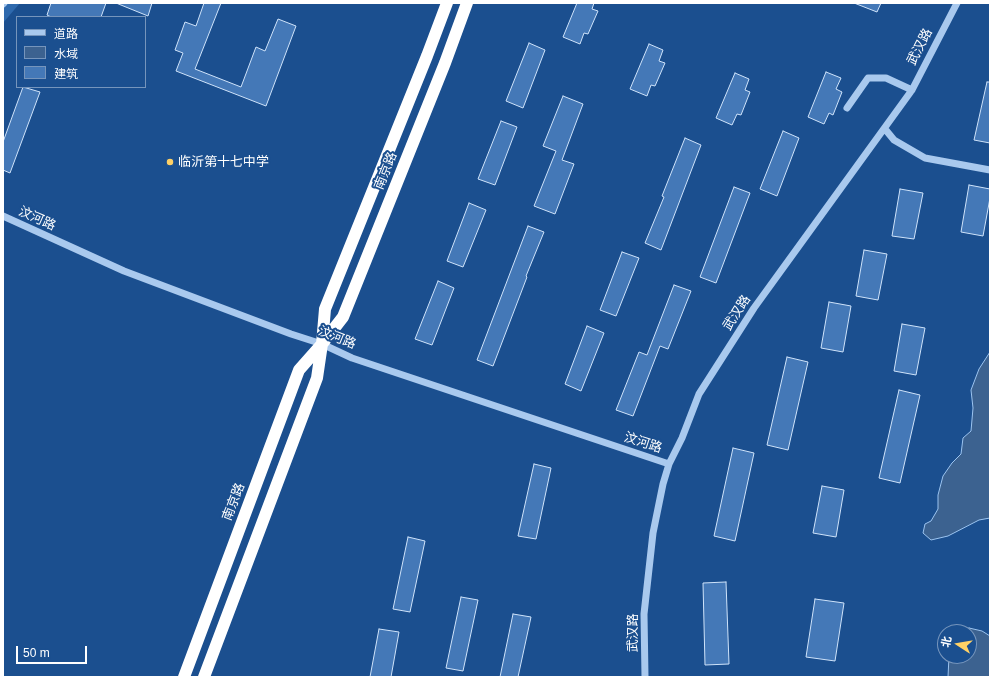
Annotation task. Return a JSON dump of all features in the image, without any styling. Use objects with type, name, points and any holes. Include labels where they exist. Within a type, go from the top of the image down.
[{"type":"highway","name":"南京路","points":[[204,677],[317,378],[325,309],[447,3]]},
{"type":"highway","name":"南京路","points":[[184,677],[299,370],[343,317],[445,63],[467,3]]},
{"type":"street","name":"武汉路","points":[[645,677],[644,614],[652,534],[669,464],[682,438],[699,394],[754,308],[912,90],[957,3]]},
{"type":"street","points":[[848,108],[868,78],[886,78],[912,90]]},
{"type":"street","points":[[885,129],[894,140],[925,158],[990,170]]},
{"type":"street","name":"汶河路","points":[[3,216],[124,271],[291,334],[322,344],[352,358],[669,464]]},
{"type":"shaded area","points":[[3,3],[20,3],[3,23]]},
{"type":"water","points":[[990,352],[990,518],[979,520],[948,536],[931,540],[923,533],[925,524],[931,521],[938,509],[938,495],[943,476],[952,463],[961,454],[963,438],[971,431],[973,408],[971,390],[979,369]]},
{"type":"water","points":[[977,630],[990,636],[990,677],[948,677],[949,664],[977,664]]},
{"type":"building","points":[[51,3],[106,3],[101,16],[47,15]]},
{"type":"building","points":[[116,3],[152,3],[148,16]]},
{"type":"building","points":[[204,3],[221,3],[195,69],[241,87],[256,47],[265,51],[278,19],[296,26],[266,106],[176,71],[183,53],[175,50],[185,22],[196,26]]},
{"type":"building","points":[[577,3],[594,3],[592,9],[598,11],[588,34],[584,33],[580,44],[563,37]]},
{"type":"building","points":[[854,3],[881,3],[877,12]]},
{"type":"building","points":[[529,43],[545,50],[523,108],[506,101]]},
{"type":"building","points":[[649,44],[663,50],[659,61],[665,63],[655,86],[651,85],[647,96],[630,89]]},
{"type":"building","points":[[826,72],[841,78],[836,89],[842,92],[833,115],[829,113],[824,124],[808,117]]},
{"type":"building","points":[[735,73],[749,79],[745,90],[750,92],[741,115],[737,114],[732,125],[716,118]]},
{"type":"building","points":[[987,82],[990,82],[990,143],[974,140]]},
{"type":"building","points":[[23,88],[40,92],[10,173],[3,170],[3,142]]},
{"type":"building","points":[[563,96],[583,104],[562,160],[574,164],[555,214],[534,206],[556,151],[543,146]]},
{"type":"building","points":[[501,121],[517,127],[495,185],[478,179]]},
{"type":"building","points":[[783,131],[799,138],[777,196],[760,189]]},
{"type":"building","points":[[685,138],[701,145],[661,250],[645,243],[664,197],[662,196]]},
{"type":"building","points":[[969,185],[990,189],[990,198],[983,236],[961,232]]},
{"type":"building","points":[[734,187],[750,193],[716,283],[700,277]]},
{"type":"building","points":[[900,189],[923,193],[914,239],[892,236]]},
{"type":"building","points":[[469,203],[486,210],[463,267],[447,261]]},
{"type":"building","points":[[528,226],[544,232],[493,366],[477,360]]},
{"type":"building","points":[[864,250],[887,254],[878,300],[856,296]]},
{"type":"building","points":[[622,252],[639,258],[616,316],[600,310]]},
{"type":"building","points":[[438,281],[454,288],[432,345],[415,339]]},
{"type":"building","points":[[674,285],[691,291],[668,349],[660,346],[633,416],[616,410],[639,352],[647,355]]},
{"type":"building","points":[[829,302],[851,306],[843,352],[821,348]]},
{"type":"building","points":[[902,324],[925,328],[916,375],[894,371]]},
{"type":"building","points":[[587,326],[604,333],[581,391],[565,384]]},
{"type":"building","points":[[787,357],[808,362],[788,450],[767,445]]},
{"type":"building","points":[[899,390],[920,395],[900,483],[879,478]]},
{"type":"building","points":[[733,448],[754,453],[735,541],[714,536]]},
{"type":"building","points":[[534,464],[551,468],[536,539],[518,536]]},
{"type":"building","points":[[822,486],[844,490],[836,537],[813,533]]},
{"type":"building","points":[[408,537],[425,541],[410,612],[393,609]]},
{"type":"building","points":[[726,582],[729,664],[705,665],[703,583]]},
{"type":"building","points":[[461,597],[478,600],[463,671],[446,668]]},
{"type":"building","points":[[815,599],[844,603],[835,661],[806,657]]},
{"type":"building","points":[[513,614],[531,617],[518,677],[500,677]]},
{"type":"building","points":[[379,629],[399,632],[391,677],[370,677]]},
{"type":"place","name":"临沂第十七中学","points":[[170,162]]}]
